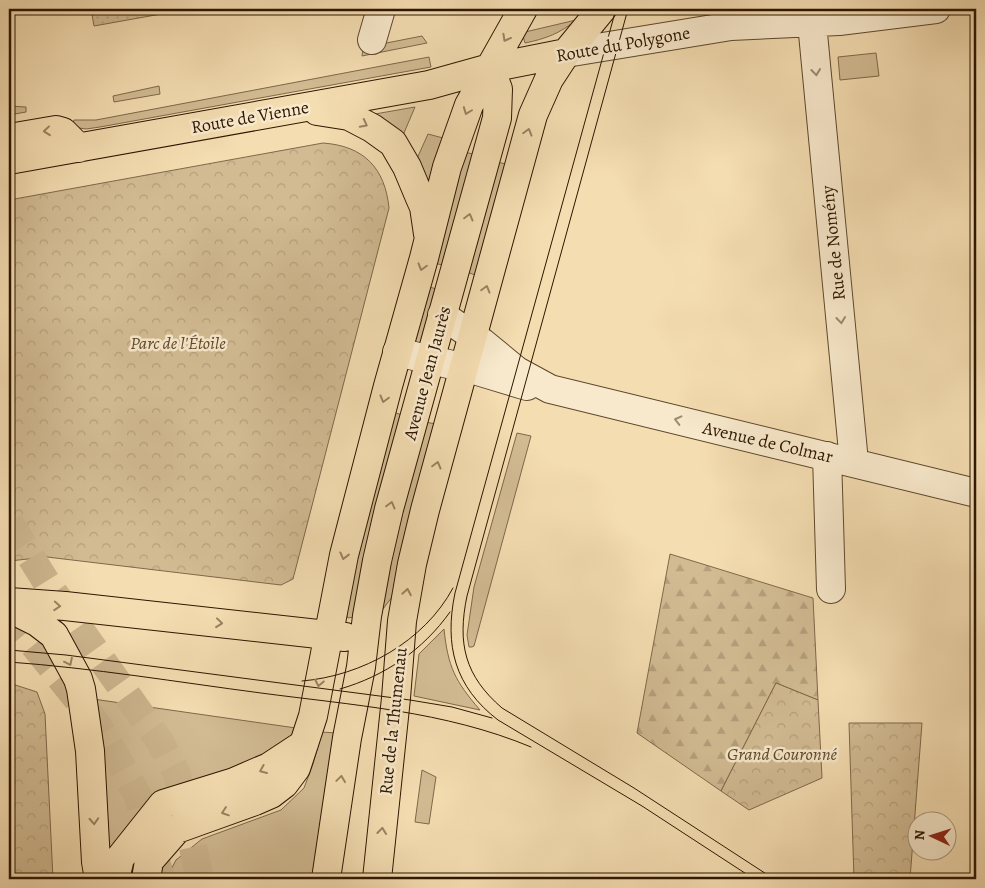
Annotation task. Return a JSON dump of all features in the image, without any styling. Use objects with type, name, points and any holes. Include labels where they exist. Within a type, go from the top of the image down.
[{"type":"main road","name":"Avenue Jean Jaurès","points":[[146,879],[149,861],[177,829],[271,794],[284,784],[296,768],[313,716],[344,555],[448,167],[469,105],[523,9]]},
{"type":"main road","name":"Avenue Jean Jaurès","points":[[412,564],[533,114],[549,80],[566,54],[602,9]]},
{"type":"main road","name":"Route du Polygone","points":[[490,68],[566,54]]},
{"type":"main road","name":"Avenue Jean Jaurès","points":[[326,879],[347,738],[377,561],[389,509],[497,118],[498,89],[490,68]]},
{"type":"main road","name":"Route de Vienne","points":[[9,160],[430,85],[490,68]]},
{"type":"main road","points":[[301,108],[349,116],[372,128],[393,143],[407,167],[424,207],[429,240]]},
{"type":"main road","points":[[9,138],[56,130],[64,132],[79,148]]},
{"type":"main road","name":"Rue de la Thumenau","points":[[377,879],[402,621],[412,564]]},
{"type":"main road","points":[[9,602],[65,606],[364,639],[402,621]]},
{"type":"main road","points":[[9,608],[38,622],[54,635],[78,679],[90,751],[96,862],[99,879]]},
{"type":"main road","points":[[115,879],[120,858],[163,804],[234,782],[270,767],[304,744]]},
{"type":"street","points":[[372,40],[381,9]]},
{"type":"street","name":"Route du Polygone","points":[[566,54],[732,26],[812,23],[936,9]]},
{"type":"street","name":"Rue de Nomény","points":[[812,23],[854,462]]},
{"type":"street","name":"Avenue de Colmar","points":[[442,315],[516,371],[550,389],[560,392]]},
{"type":"street","name":"Avenue de Colmar","points":[[397,352],[431,359],[514,383],[560,392],[976,492]]},
{"type":"street","points":[[827,456],[831,590]]},
{"type":"green space","points":[[91,9],[189,9],[94,26]]},
{"type":"green space","points":[[576,20],[565,29],[552,35],[525,43],[523,36],[525,32]]},
{"type":"green space","points":[[422,36],[427,43],[362,56],[363,49],[366,47]]},
{"type":"green space","points":[[876,53],[879,76],[840,80],[838,57]]},
{"type":"green space","points":[[429,57],[431,67],[100,127],[86,129],[72,127],[74,120],[96,120]]},
{"type":"green space","points":[[159,86],[160,94],[114,102],[113,96]]},
{"type":"green space","points":[[9,106],[26,107],[26,112],[9,115]]},
{"type":"green space","points":[[415,107],[401,140],[374,117],[375,114]]},
{"type":"green space","points":[[428,134],[443,138],[430,188],[415,163]]},
{"type":"green space","name":"Parc de l'Étoile","points":[[323,143],[350,149],[361,154],[370,162],[383,181],[389,208],[293,579],[281,585],[47,557],[9,561],[9,200]]},
{"type":"green space","points":[[464,152],[473,154],[443,265],[433,263]]},
{"type":"green space","points":[[497,162],[506,164],[475,275],[467,272]]},
{"type":"green space","points":[[427,286],[436,289],[422,346],[412,341]]},
{"type":"green space","points":[[393,412],[402,415],[354,617],[348,618],[346,614],[362,532]]},
{"type":"green space","points":[[426,422],[435,424],[392,597],[383,609],[381,608],[395,538]]},
{"type":"green space","points":[[517,433],[531,436],[474,646],[469,647],[467,635],[474,587]]},
{"type":"green space","points":[[670,554],[813,598],[818,700],[776,683],[721,791],[637,733]]},
{"type":"green space","points":[[444,629],[448,654],[454,673],[464,690],[480,710],[414,696],[419,654]]},
{"type":"green space","points":[[9,683],[37,692],[45,714],[53,879],[9,879]]},
{"type":"green space","name":"Grand Couronné","points":[[776,683],[818,700],[822,778],[749,810],[721,791]]},
{"type":"green space","points":[[93,699],[296,728],[294,738],[212,783],[109,861]]},
{"type":"green space","points":[[849,723],[922,723],[915,810],[908,810],[908,860],[911,860],[910,879],[854,879]]},
{"type":"green space","points":[[322,732],[336,733],[314,879],[166,879],[176,860],[202,839],[281,810],[304,788]]},
{"type":"green space","points":[[422,770],[436,777],[429,824],[415,822]]},
{"type":"tunnel","points":[[9,522],[47,583],[159,740],[177,774],[200,879]]},
{"type":"tunnel","points":[[9,611],[16,623],[94,720],[119,761],[138,796],[161,879]]},
{"type":"tram line","points":[[616,9],[455,593],[452,612],[452,648],[456,664],[472,694],[498,720],[642,806],[754,879]]},
{"type":"tram line","points":[[628,9],[467,596],[464,613],[464,644],[472,671],[489,696],[502,708],[634,788],[774,879]]},
{"type":"tram line","points":[[302,681],[325,678],[347,672],[389,653],[426,625],[441,607],[453,588]]},
{"type":"tram line","points":[[340,689],[372,677],[402,660],[428,638],[450,612]]},
{"type":"tram line","points":[[9,650],[66,655],[410,700],[452,707],[492,718]]},
{"type":"tram line","points":[[9,662],[104,672],[398,711],[465,725],[531,747]]}]
